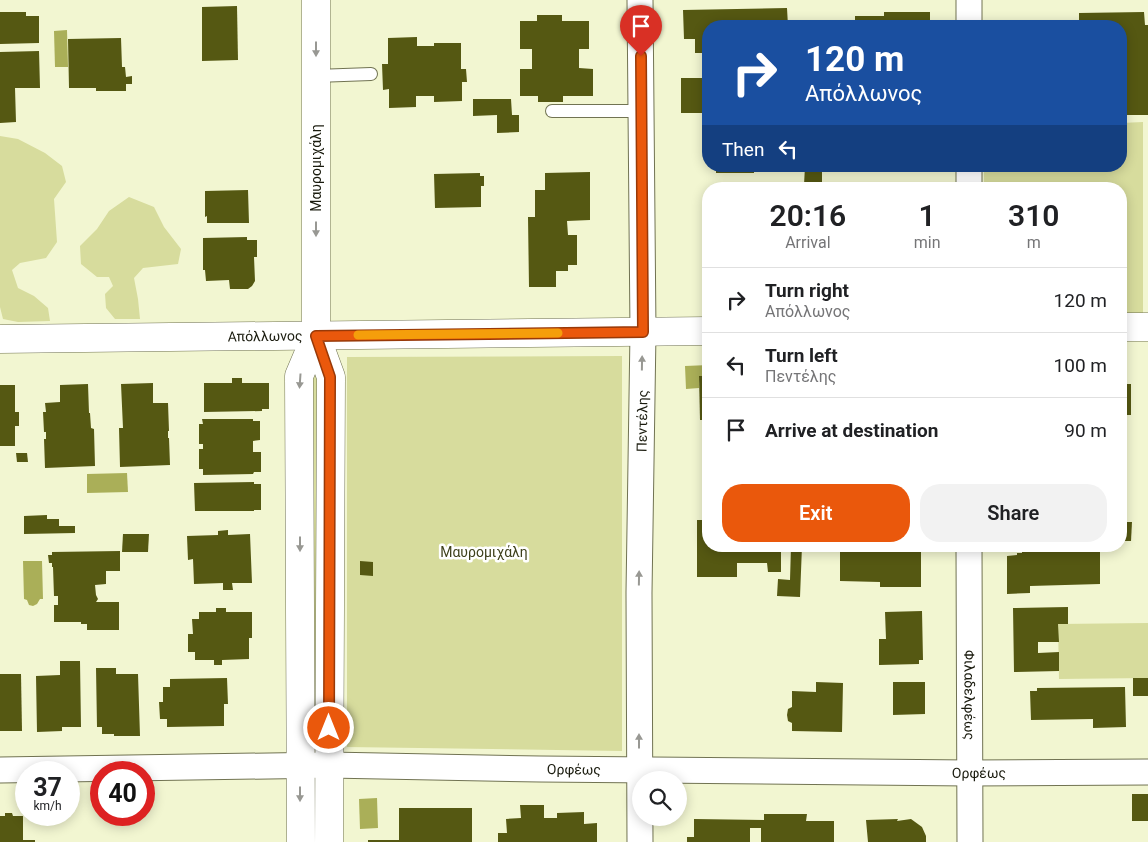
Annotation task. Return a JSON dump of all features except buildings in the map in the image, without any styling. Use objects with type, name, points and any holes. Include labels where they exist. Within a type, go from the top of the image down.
[{"type":"street","name":"Μαυρομιχάλη","points":[[316,0],[316,336],[330,377],[329,842]]},
{"type":"street","name":"Πεντέλης","points":[[640,0],[643,332],[639,593],[640,842]]},
{"type":"street","points":[[969,0],[969,20]]},
{"type":"street","points":[[1127,327],[1148,327]]},
{"type":"street","name":"Απόλλωνος","points":[[0,339],[702,331]]},
{"type":"street","name":"Μαυρομιχάλη","points":[[301,842],[299,376],[316,336]]},
{"type":"street","name":"Φιλαδελφέως","points":[[968,552],[970,842]]},
{"type":"street","name":"Ορφέως","points":[[0,770],[329,765],[969,773],[1148,772]]},
{"type":"lane","points":[[316,76],[371,74]]},
{"type":"lane","points":[[552,111],[641,111]]},
{"type":"green space","points":[[1143,122],[1143,324],[1127,325],[1127,182],[984,182],[984,172],[1127,172],[1127,123]]},
{"type":"green space","points":[[0,136],[18,139],[45,153],[62,166],[66,182],[54,199],[57,242],[46,258],[20,263],[12,270],[18,288],[34,296],[48,308],[50,321],[18,322],[3,319],[0,307]]},
{"type":"green space","points":[[129,197],[154,207],[164,227],[181,249],[178,264],[143,268],[134,278],[140,319],[115,319],[106,308],[105,294],[113,286],[109,277],[97,277],[81,264],[80,246],[97,229],[109,211]]},
{"type":"green space","name":"Μαυρομιχάλη","points":[[622,356],[622,751],[347,747],[347,357]]},
{"type":"green space","points":[[316,374],[321,379],[320,745],[315,749],[311,744],[312,380]]},
{"type":"green space","points":[[1148,623],[1148,678],[1059,679],[1058,624]]},
{"type":"shaded area","points":[[67,30],[68,67],[55,67],[54,31]]},
{"type":"shaded area","points":[[702,365],[699,388],[686,389],[685,366]]},
{"type":"shaded area","points":[[127,473],[128,492],[87,493],[87,474]]},
{"type":"shaded area","points":[[23,561],[42,561],[43,599],[40,599],[33,606],[29,605],[27,600],[24,599]]},
{"type":"shaded area","points":[[377,798],[378,828],[360,829],[359,799]]},
{"type":"slow traffic","points":[[358,335],[558,333]]},
{"type":"route","points":[[329,728],[330,377],[316,336],[643,332],[641,56]]}]
